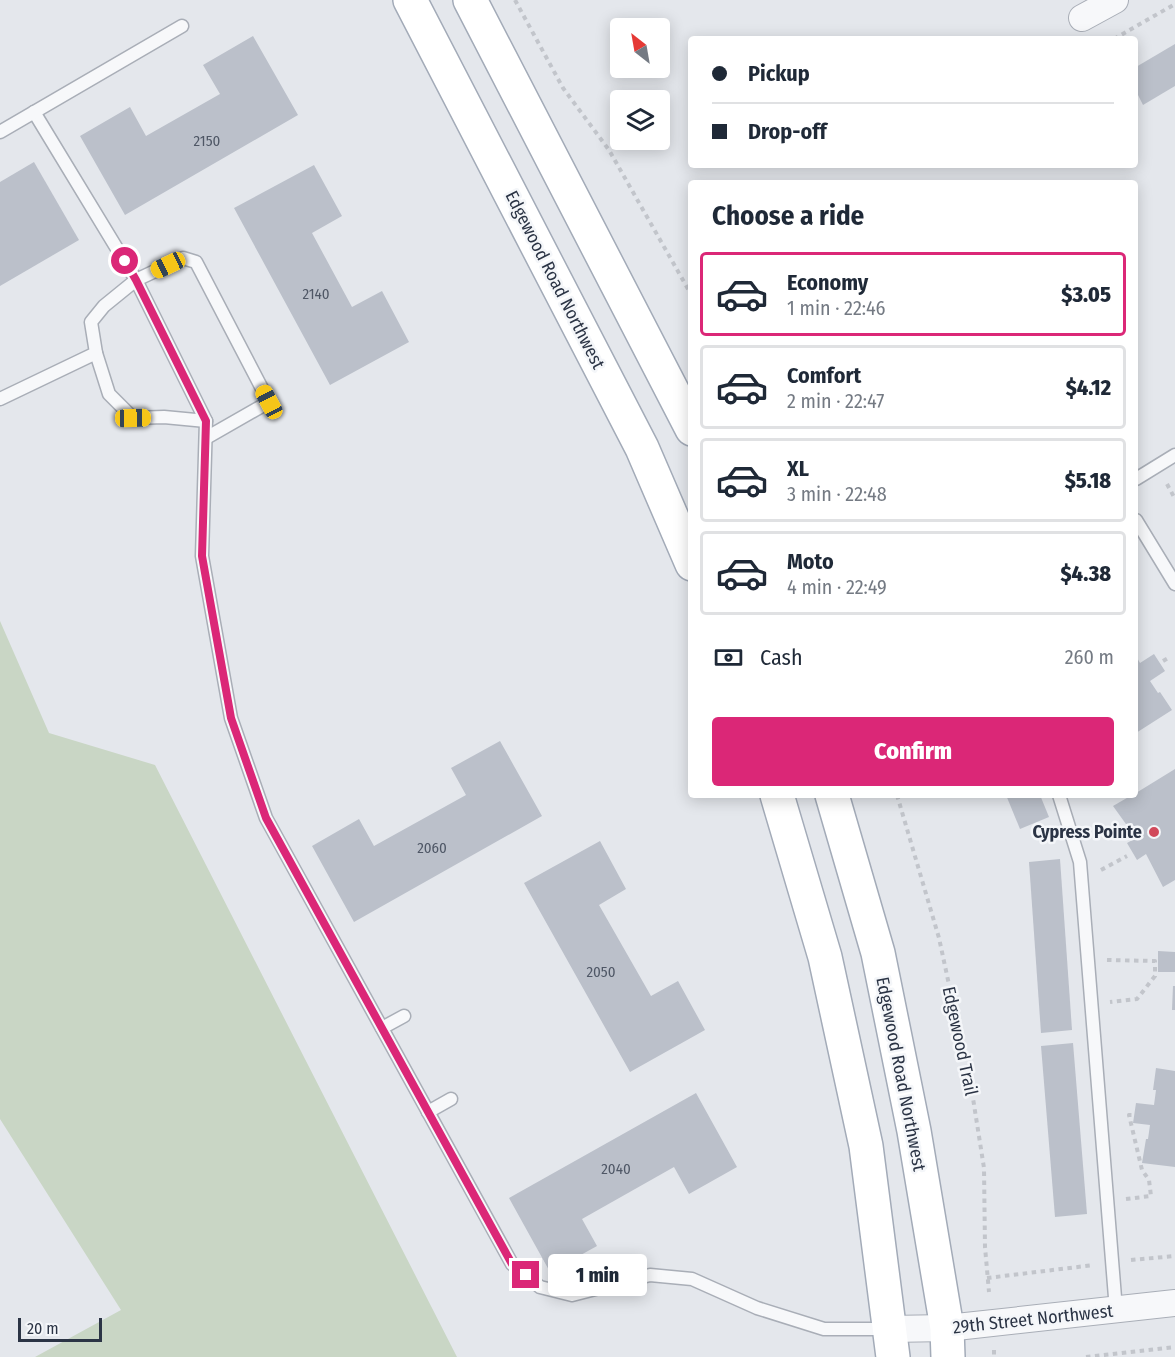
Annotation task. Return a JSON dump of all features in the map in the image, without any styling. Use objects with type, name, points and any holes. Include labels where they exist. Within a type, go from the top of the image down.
[{"type":"main road","name":"Edgewood Road Northwest","points":[[410,0],[642,448],[688,555]]},
{"type":"main road","points":[[470,0],[688,421]]},
{"type":"main road","points":[[778,798],[825,957],[866,1146],[891,1343]]},
{"type":"main road","name":"Edgewood Road Northwest","points":[[833,798],[878,953],[914,1131],[947,1343]]},
{"type":"street","points":[[1082,18],[1115,0]]},
{"type":"street","name":"29th Street Northwest","points":[[891,1343],[947,1343],[1116,1310],[1175,1303]]},
{"type":"lane","points":[[0,132],[182,26]]},
{"type":"lane","points":[[34,112],[136,280],[206,421],[202,556],[231,718],[266,818],[512,1264],[540,1287],[572,1295],[650,1275],[692,1279],[756,1308],[824,1329],[891,1343]]},
{"type":"lane","points":[[206,421],[164,417],[133,418],[109,394],[96,352],[91,322],[104,306],[136,280],[183,258],[196,262],[269,402],[206,438]]},
{"type":"lane","points":[[0,399],[96,352]]},
{"type":"lane","points":[[1138,478],[1175,455]]},
{"type":"lane","points":[[1138,523],[1175,584]]},
{"type":"lane","points":[[1060,798],[1080,862],[1116,1310]]},
{"type":"lane","points":[[382,1028],[404,1016]]},
{"type":"lane","points":[[428,1112],[452,1099]]},
{"type":"path","points":[[515,0],[563,88],[609,150],[688,289]]},
{"type":"path","points":[[1119,36],[1175,4]]},
{"type":"path","points":[[1164,481],[1174,496]]},
{"type":"path","points":[[1163,661],[1170,657]]},
{"type":"path","name":"Edgewood Trail","points":[[898,798],[939,938],[972,1092],[984,1168],[985,1247],[989,1292]]},
{"type":"path","points":[[1081,876],[1099,872],[1127,856]]},
{"type":"path","points":[[1088,960],[1155,961],[1155,976],[1137,999],[1091,1004]]},
{"type":"path","points":[[1107,1201],[1151,1197],[1149,1180],[1142,1170],[1129,1115],[1134,1114]]},
{"type":"path","points":[[987,1278],[1175,1256]]},
{"type":"path","points":[[1086,1357],[1175,1347]]},
{"type":"path","points":[[994,1350],[994,1357]]},
{"type":"green space","points":[[0,621],[49,733],[155,765],[457,1357],[35,1357],[121,1310],[0,1119]]},
{"type":"building","points":[[253,36],[298,115],[125,215],[80,136],[130,107],[146,136],[220,94],[203,65]]},
{"type":"building","points":[[1175,44],[1175,86],[1143,105],[1138,95],[1138,66]]},
{"type":"building","points":[[34,162],[79,240],[0,286],[0,182]]},
{"type":"building","points":[[314,165],[342,216],[312,233],[352,307],[382,291],[409,342],[330,385],[234,208]]},
{"type":"building","points":[[1154,654],[1165,671],[1150,681],[1172,710],[1138,732],[1138,660],[1140,663]]},
{"type":"building","points":[[500,741],[542,816],[354,922],[312,846],[359,819],[374,846],[466,795],[451,768]]},
{"type":"building","name":"Cypress Pointe","points":[[1175,769],[1175,880],[1163,887],[1146,854],[1137,860],[1127,843],[1136,838],[1113,806],[1127,798],[1138,798],[1138,792]]},
{"type":"building","points":[[1007,798],[1041,798],[1049,817],[1020,829]]},
{"type":"building","points":[[600,841],[626,889],[599,905],[651,996],[678,981],[705,1030],[630,1072],[524,883]]},
{"type":"building","points":[[1060,859],[1072,1030],[1041,1033],[1029,862]]},
{"type":"building","points":[[1158,951],[1175,952],[1175,972],[1158,972]]},
{"type":"building","points":[[1173,986],[1175,986],[1175,1010],[1172,1010]]},
{"type":"building","points":[[1073,1043],[1087,1214],[1055,1217],[1041,1046]]},
{"type":"building","points":[[1156,1068],[1175,1071],[1175,1167],[1142,1163],[1150,1125],[1133,1123],[1136,1103],[1154,1105],[1156,1090],[1153,1090]]},
{"type":"building","points":[[696,1093],[737,1167],[689,1194],[674,1167],[582,1219],[597,1246],[550,1272],[509,1198]]},
{"type":"place","name":"Cypress Pointe","points":[[1154,832]]},
{"type":"route","points":[[125,261],[206,421],[202,556],[231,718],[266,818],[512,1264],[526,1275]]}]
